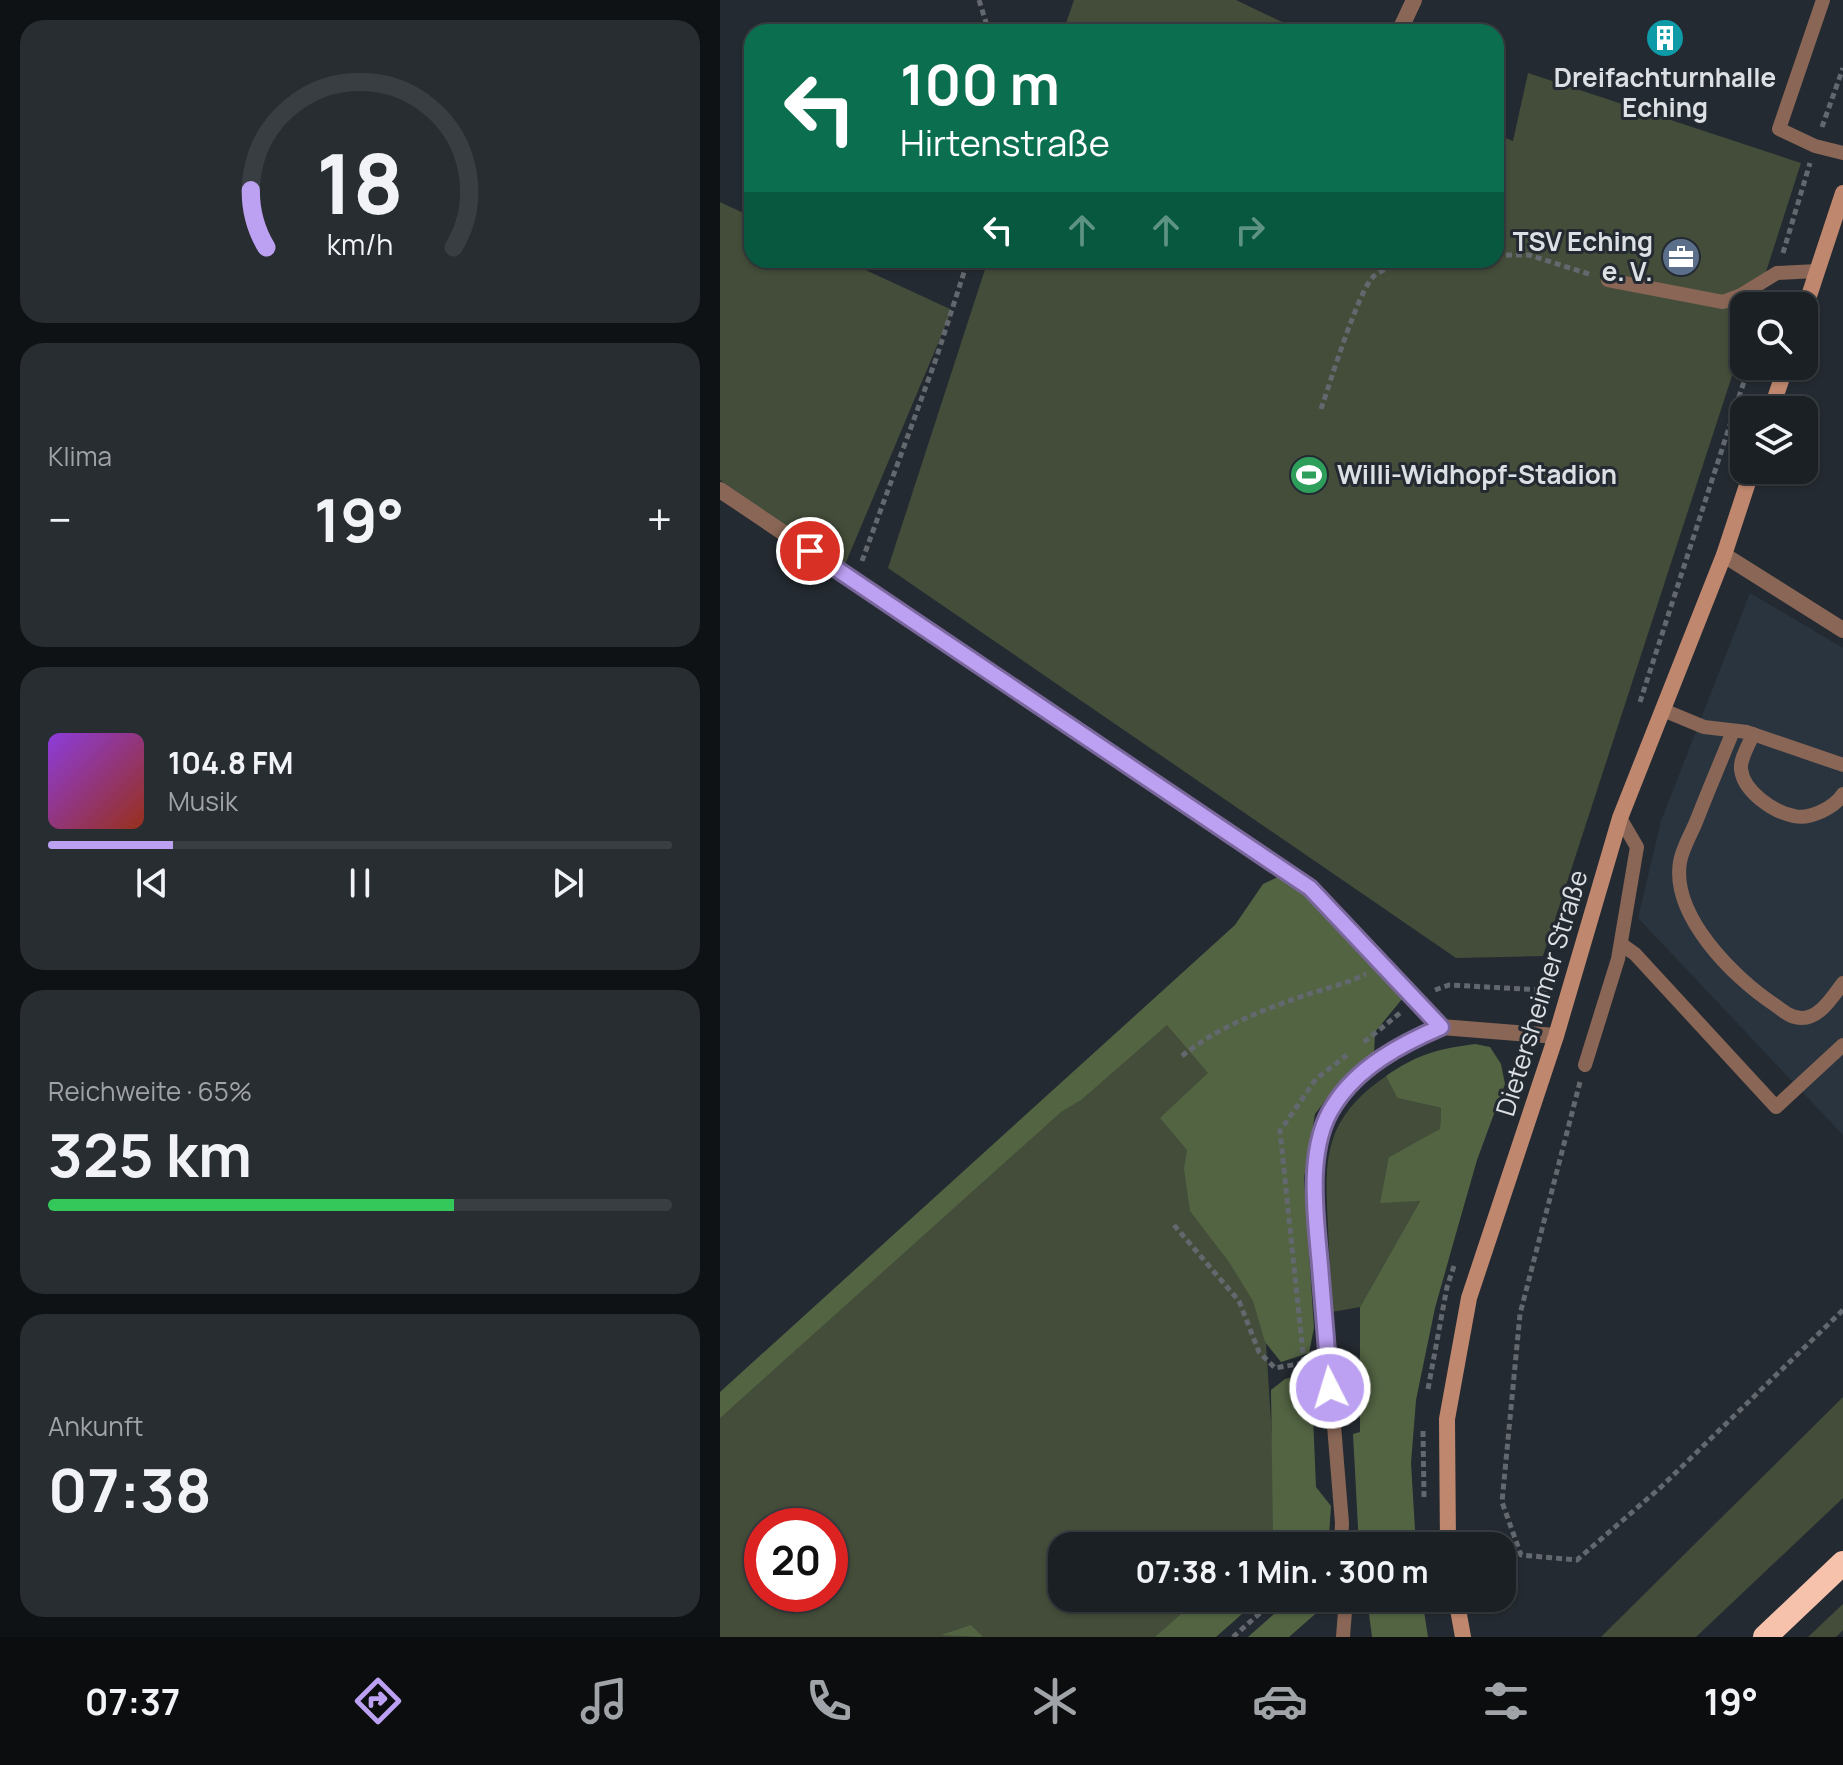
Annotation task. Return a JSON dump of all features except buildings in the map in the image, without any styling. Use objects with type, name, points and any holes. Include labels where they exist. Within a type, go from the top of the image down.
[{"type":"highway","points":[[1765,1637],[1843,1563]]},
{"type":"street","points":[[1403,24],[1414,0]]},
{"type":"street","points":[[1810,292],[1843,193]]},
{"type":"street","name":"Dietersheimer Straße","points":[[1448,1532],[1447,1419],[1469,1298],[1556,1036],[1620,818],[1724,555],[1747,484]]},
{"type":"street","points":[[720,490],[1310,888],[1441,1027],[1556,1036]]},
{"type":"street","points":[[1724,555],[1843,630]]},
{"type":"street","points":[[1459,1612],[1463,1637]]},
{"type":"lane","points":[[1823,0],[1779,129],[1815,146],[1843,153]]},
{"type":"lane","points":[[1608,280],[1723,302],[1777,273],[1817,271]]},
{"type":"lane","points":[[1663,710],[1704,727],[1753,734],[1843,765]]},
{"type":"lane","points":[[1733,731],[1680,862],[1681,887],[1694,921],[1720,958],[1755,992],[1791,1016],[1811,1016],[1843,983]]},
{"type":"lane","points":[[1753,734],[1741,766],[1744,784],[1768,804],[1796,817],[1821,812],[1843,794]]},
{"type":"lane","points":[[1585,1065],[1621,944],[1637,847],[1620,818]]},
{"type":"lane","points":[[1621,944],[1635,954],[1776,1107],[1843,1045]]},
{"type":"lane","points":[[1342,1532],[1314,1182],[1321,1135],[1333,1106],[1355,1079],[1403,1043],[1441,1027]]},
{"type":"lane","points":[[1343,1637],[1345,1612]]},
{"type":"path","points":[[979,0],[986,24]]},
{"type":"path","points":[[1777,273],[1815,146],[1843,68]]},
{"type":"path","points":[[1504,255],[1529,255],[1608,280]]},
{"type":"path","points":[[854,581],[936,359],[965,268]]},
{"type":"path","points":[[1321,409],[1360,300],[1373,277],[1394,268]]},
{"type":"path","points":[[1638,709],[1745,380]]},
{"type":"path","points":[[1182,1056],[1236,1021],[1347,983],[1380,963]]},
{"type":"path","points":[[1530,1034],[1549,975]]},
{"type":"path","points":[[1304,1363],[1280,1131],[1316,1079],[1414,999],[1449,985],[1544,990]]},
{"type":"path","points":[[1585,1065],[1520,1314],[1502,1502],[1521,1555],[1577,1560],[1661,1487],[1843,1310]]},
{"type":"path","points":[[1174,1225],[1239,1301],[1259,1352],[1275,1368],[1328,1361]]},
{"type":"path","points":[[1233,1637],[1261,1612]]},
{"type":"shaded area","points":[[1750,593],[1843,648],[1843,1135],[1638,918],[1661,821]]},
{"type":"green space","points":[[1074,0],[1236,0],[1286,24],[1066,24]]},
{"type":"green space","name":"Willi-Widhopf-Stadion","points":[[1528,73],[1801,163],[1760,292],[1730,292],[1731,380],[1543,956],[1456,958],[888,568],[985,268],[1504,268],[1504,137],[1513,141]]},
{"type":"green space","points":[[720,202],[744,213],[744,268],[861,268],[952,310],[844,567],[720,480]]},
{"type":"green space","points":[[1278,877],[1293,884],[1326,911],[1402,999],[1375,1032],[1374,1054],[1337,1085],[1315,1114],[1304,1178],[1314,1328],[1309,1353],[1281,1362],[1265,1342],[1253,1301],[1229,1262],[1190,1211],[1184,1169],[1187,1150],[1160,1118],[1208,1073],[1167,1025],[1081,1100],[1061,1112],[720,1418],[720,1392],[1235,925],[1263,884]]},
{"type":"green space","points":[[1170,1000],[1241,1073],[1265,1327],[1278,1532],[1048,1532],[1048,1612],[1190,1612],[1162,1637],[720,1637],[720,1402]]},
{"type":"green space","points":[[1475,1044],[1490,1047],[1501,1064],[1505,1084],[1477,1160],[1453,1244],[1435,1308],[1416,1400],[1411,1463],[1415,1532],[1358,1532],[1353,1434],[1360,1432],[1360,1307],[1420,1201],[1380,1203],[1389,1157],[1440,1129],[1441,1108],[1397,1098],[1386,1076],[1408,1062],[1450,1048]]},
{"type":"green space","points":[[1386,1076],[1397,1098],[1441,1108],[1440,1130],[1389,1157],[1420,1201],[1360,1307],[1332,1312],[1327,1180],[1332,1141],[1350,1108]]},
{"type":"green space","points":[[1301,1375],[1312,1392],[1316,1487],[1331,1506],[1329,1532],[1273,1532],[1271,1390],[1285,1379]]},
{"type":"green space","points":[[1843,1397],[1843,1498],[1696,1637],[1601,1637]]},
{"type":"green space","points":[[1843,1604],[1843,1630],[1836,1637],[1808,1637]]},
{"type":"green space","points":[[1183,1612],[1244,1612],[1216,1637],[1155,1637]]},
{"type":"green space","points":[[1276,1612],[1317,1612],[1289,1637],[1248,1637]]},
{"type":"green space","points":[[1369,1612],[1424,1612],[1428,1637],[1372,1637]]},
{"type":"green space","points":[[971,1625],[983,1637],[941,1635]]},
{"type":"place","name":"Dreifachturnhalle Eching","points":[[1665,38]]},
{"type":"place","name":"TSV Eching e. V.","points":[[1681,257]]},
{"type":"place","name":"Willi-Widhopf-Stadion","points":[[1309,475]]},
{"type":"route","points":[[810,551],[1310,888],[1441,1027],[1403,1043],[1355,1079],[1333,1106],[1321,1135],[1314,1182],[1330,1388]]}]
